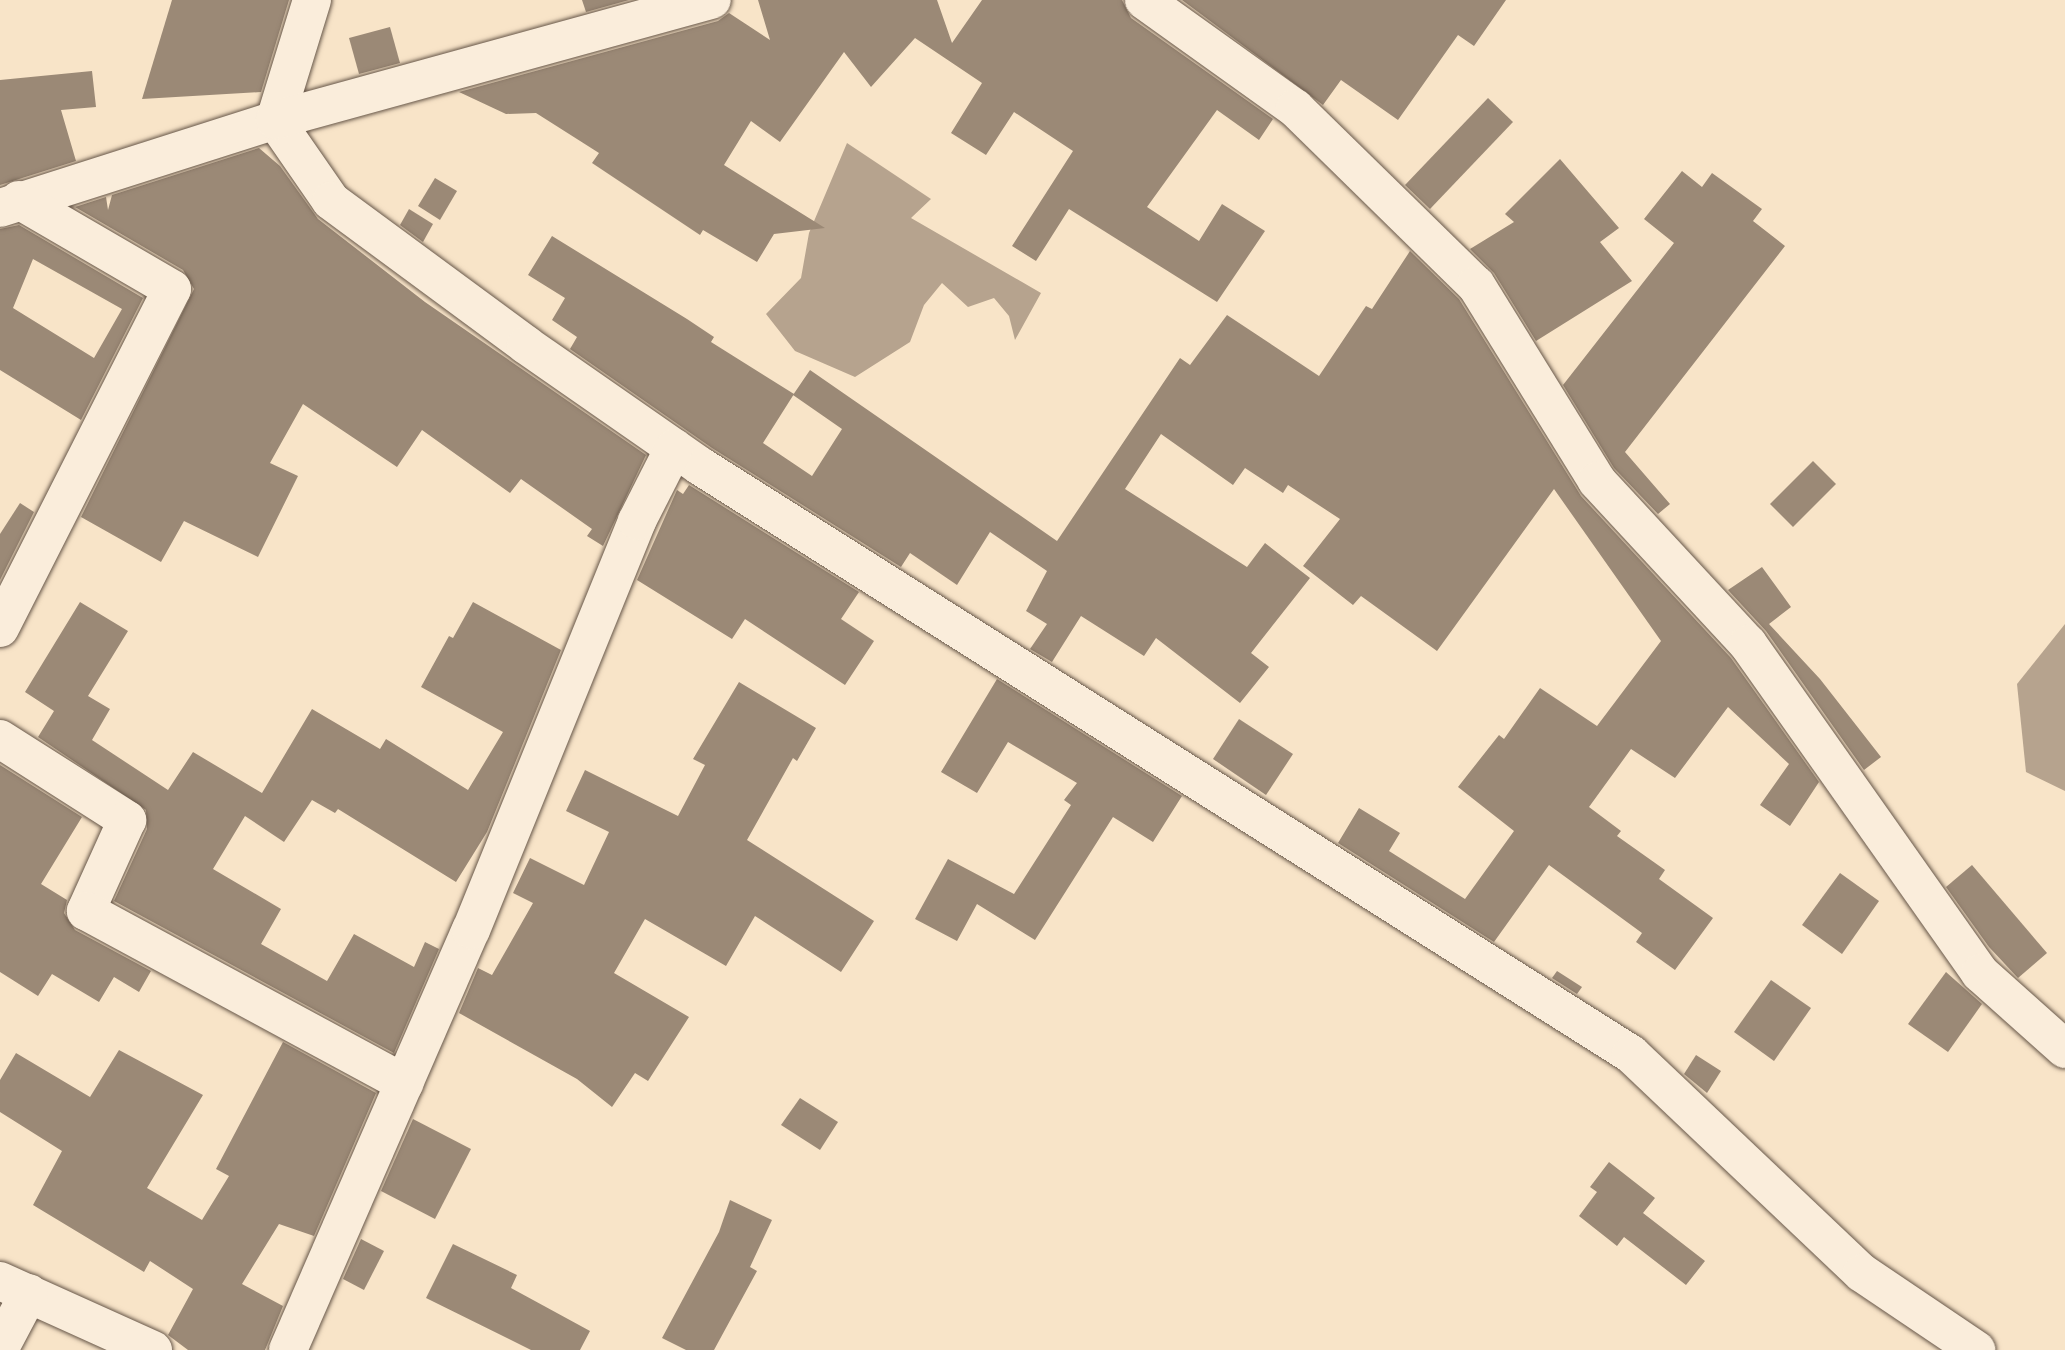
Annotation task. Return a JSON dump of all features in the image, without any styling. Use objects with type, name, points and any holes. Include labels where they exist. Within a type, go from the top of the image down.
[{"type":"street","points":[[275,120],[312,0]]},
{"type":"street","points":[[10,204],[275,120],[712,0]]},
{"type":"street","points":[[1144,0],[1295,108],[1476,285],[1597,481],[1748,644],[1980,973],[2065,1049]]},
{"type":"street","points":[[275,120],[331,201],[674,448],[1630,1054],[1862,1273],[1976,1350]]},
{"type":"street","points":[[0,628],[172,289],[10,204]]},
{"type":"street","points":[[288,1350],[404,1083],[637,521],[674,448]]},
{"type":"street","points":[[0,739],[127,820],[86,911],[404,1083]]},
{"type":"street","points":[[0,1348],[14,1287],[153,1350]]},
{"type":"shaded area","points":[[847,143],[931,199],[911,218],[1041,293],[1015,340],[1009,316],[994,298],[968,307],[942,283],[924,305],[910,342],[855,377],[795,351],[766,314],[801,278],[809,233]]},
{"type":"shaded area","points":[[2065,624],[2065,791],[2026,772],[2017,684]]},
{"type":"building","points":[[172,0],[289,0],[261,92],[142,99]]},
{"type":"building","points":[[582,0],[629,0],[586,12]]},
{"type":"building","points":[[758,0],[937,0],[952,43],[982,0],[1122,0],[1131,18],[1273,119],[1259,140],[1217,110],[1147,207],[1199,241],[1222,204],[1265,231],[1217,302],[1069,209],[1036,261],[1012,246],[1073,151],[1014,112],[986,155],[951,133],[982,83],[915,38],[871,87],[844,52],[780,142],[751,121],[724,165],[825,228],[774,234],[757,262],[703,230],[700,235],[592,163],[599,153],[536,113],[506,114],[459,92],[718,21],[729,13],[770,40]]},
{"type":"building","points":[[1182,0],[1506,0],[1474,46],[1458,35],[1398,120],[1341,80],[1323,105]]},
{"type":"building","points":[[390,27],[400,63],[359,74],[349,38]]},
{"type":"building","points":[[92,71],[96,107],[61,110],[76,161],[0,185],[0,80]]},
{"type":"building","points":[[1488,98],[1513,122],[1430,209],[1405,185]]},
{"type":"building","points":[[259,148],[280,166],[318,219],[425,302],[646,455],[603,546],[587,536],[592,529],[521,479],[510,493],[422,430],[397,467],[303,404],[270,463],[298,476],[258,557],[184,521],[161,562],[81,517],[194,289],[183,270],[75,207],[106,197],[108,210],[112,195]]},
{"type":"building","points":[[1560,159],[1619,228],[1600,242],[1632,281],[1536,341],[1494,273],[1470,249],[1514,222],[1505,214]]},
{"type":"building","points":[[1682,171],[1702,187],[1712,173],[1762,209],[1753,221],[1785,246],[1625,452],[1670,504],[1658,514],[1614,468],[1563,385],[1674,243],[1644,219]]},
{"type":"building","points":[[435,178],[457,191],[440,220],[418,206]]},
{"type":"building","points":[[409,209],[433,224],[423,242],[400,225]]},
{"type":"building","points":[[19,225],[143,298],[81,420],[0,370],[0,229]],"holes":[[[33,259],[122,309],[94,358],[13,308]]]},
{"type":"building","points":[[552,236],[687,319],[714,337],[711,342],[794,394],[810,370],[1057,541],[1180,358],[1190,365],[1227,315],[1319,376],[1366,306],[1372,309],[1410,251],[1459,299],[1581,496],[1731,658],[1819,782],[1790,826],[1760,805],[1789,764],[1728,707],[1675,778],[1631,749],[1589,807],[1621,831],[1617,836],[1665,870],[1659,879],[1713,918],[1675,970],[1636,942],[1642,933],[1549,865],[1494,942],[1338,843],[1359,808],[1400,833],[1389,851],[1465,899],[1514,831],[1458,787],[1499,735],[1504,739],[1540,688],[1597,726],[1661,641],[1554,489],[1437,651],[1361,596],[1353,605],[1303,566],[1340,519],[1288,485],[1283,493],[1245,468],[1233,485],[1161,434],[1125,489],[1247,567],[1265,543],[1310,578],[1251,653],[1269,667],[1240,703],[1156,638],[1144,656],[1081,616],[1052,662],[1030,649],[1047,624],[1026,611],[1047,571],[990,532],[957,585],[910,553],[901,567],[712,448],[570,349],[577,337],[552,320],[565,298],[528,275]],"holes":[[[793,395],[842,429],[812,476],[763,443]]]},
{"type":"building","points":[[1813,461],[1836,484],[1793,527],[1770,504]]},
{"type":"building","points":[[689,485],[859,592],[841,619],[874,641],[845,685],[745,619],[732,639],[637,580],[677,490],[683,494]]},
{"type":"building","points":[[20,503],[34,512],[0,580],[0,534]]},
{"type":"building","points":[[1762,567],[1791,607],[1769,624],[1820,679],[1881,757],[1864,770],[1766,631],[1728,590]]},
{"type":"building","points":[[80,602],[128,631],[88,696],[110,709],[92,740],[168,790],[193,752],[262,793],[312,709],[380,749],[386,739],[468,790],[503,732],[421,687],[449,636],[453,638],[473,602],[561,650],[487,832],[456,882],[338,809],[335,813],[312,800],[284,842],[245,816],[213,869],[281,909],[261,944],[327,981],[354,934],[414,967],[425,942],[439,949],[394,1053],[114,901],[147,829],[146,810],[38,737],[54,711],[25,692]]},
{"type":"building","points":[[997,679],[1182,796],[1153,842],[1113,817],[1035,940],[977,904],[957,941],[915,919],[948,859],[1014,894],[1071,805],[1064,800],[1077,783],[1008,742],[977,793],[941,772]]},
{"type":"building","points":[[739,682],[816,728],[797,761],[793,758],[747,840],[874,921],[841,972],[755,916],[726,966],[645,919],[614,973],[689,1017],[648,1081],[635,1073],[612,1107],[577,1079],[459,1013],[478,968],[492,975],[533,903],[513,893],[530,858],[584,885],[609,832],[566,811],[585,770],[678,816],[705,765],[693,759]]},
{"type":"building","points":[[1239,719],[1293,754],[1266,795],[1213,759]]},
{"type":"building","points":[[0,765],[82,817],[41,884],[67,900],[64,913],[75,930],[151,971],[139,992],[114,977],[99,1002],[52,974],[38,996],[0,972]]},
{"type":"building","points":[[1972,865],[2047,953],[2018,978],[1989,947],[1946,887]]},
{"type":"building","points":[[1840,873],[1879,901],[1842,954],[1802,925]]},
{"type":"building","points":[[1557,971],[1582,987],[1577,994],[1552,978]]},
{"type":"building","points":[[1946,972],[1982,1004],[1948,1052],[1908,1024]]},
{"type":"building","points":[[1771,980],[1811,1008],[1774,1061],[1734,1032]]},
{"type":"building","points":[[283,1042],[376,1093],[314,1236],[279,1224],[242,1284],[283,1306],[265,1350],[188,1350],[168,1335],[193,1289],[150,1261],[144,1272],[33,1205],[62,1151],[0,1112],[0,1080],[16,1053],[90,1097],[119,1050],[203,1095],[147,1188],[202,1220],[229,1176],[216,1169]]},
{"type":"building","points":[[1696,1055],[1721,1071],[1707,1093],[1684,1074]]},
{"type":"building","points":[[800,1098],[838,1122],[820,1150],[781,1125]]},
{"type":"building","points":[[413,1119],[471,1149],[435,1219],[381,1191]]},
{"type":"building","points":[[1609,1162],[1655,1198],[1643,1213],[1705,1261],[1686,1285],[1624,1237],[1617,1246],[1579,1216],[1597,1192],[1590,1187]]},
{"type":"building","points":[[730,1200],[772,1220],[750,1267],[757,1271],[714,1350],[686,1350],[662,1338],[719,1232]]},
{"type":"building","points":[[361,1239],[384,1251],[364,1290],[343,1279]]},
{"type":"building","points":[[453,1244],[517,1275],[511,1288],[590,1331],[580,1350],[531,1350],[426,1298]]}]
